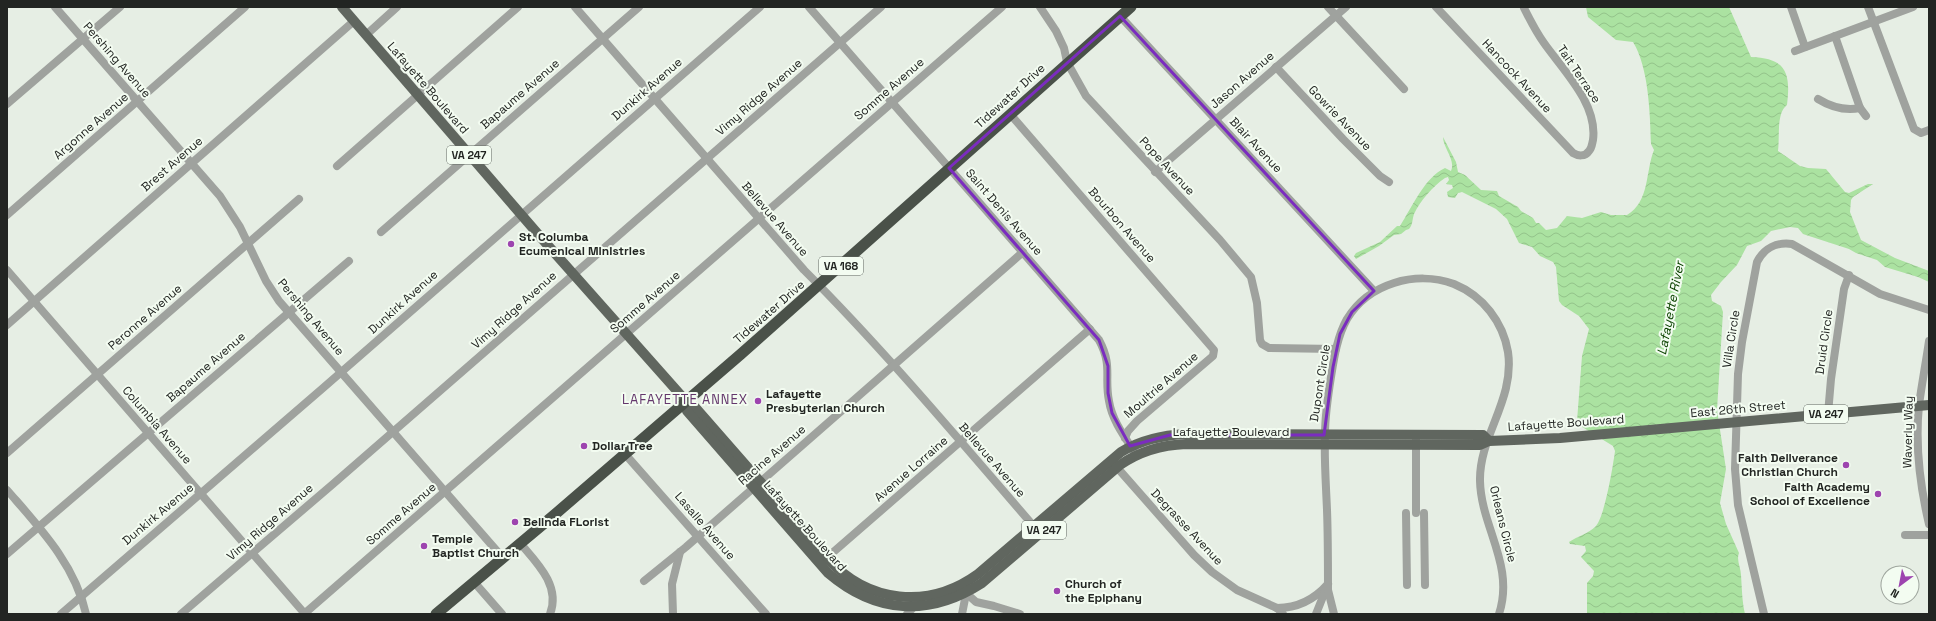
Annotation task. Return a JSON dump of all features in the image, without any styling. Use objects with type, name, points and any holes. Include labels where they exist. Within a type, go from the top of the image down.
[{"type":"highway","name":"Tidewater Drive","points":[[436,614],[625,454],[820,284],[1130,7]]},
{"type":"main road","name":"Lafayette Boulevard","points":[[342,7],[469,155],[686,401],[687,411],[757,485],[823,561],[840,584],[860,596],[889,605],[917,602],[939,604],[966,593],[982,583],[1037,530],[1113,464],[1130,446],[1325,440],[1416,440],[1480,445],[1489,441],[1560,438],[1646,430]]},
{"type":"main road","name":"East 26th Street","points":[[1646,430],[1924,405]]},
{"type":"main road","name":"Lafayette Boulevard","points":[[917,602],[946,592],[969,581],[1037,530]]},
{"type":"street","name":"Pershing Avenue","points":[[55,7],[220,196],[240,226],[266,281],[289,312],[503,558]]},
{"type":"street","points":[[7,104],[120,7]]},
{"type":"street","name":"Argonne Avenue","points":[[7,215],[245,7]]},
{"type":"street","points":[[366,35],[397,7]]},
{"type":"street","points":[[337,166],[518,7]]},
{"type":"street","name":"Bellevue Avenue","points":[[575,7],[804,270],[820,284],[893,365],[1037,530]]},
{"type":"street","name":"Bapaume Avenue","points":[[381,232],[639,7]]},
{"type":"street","name":"Dunkirk Avenue","points":[[61,614],[342,372],[760,7]]},
{"type":"street","name":"Saint Denis Avenue","points":[[809,7],[1099,340],[1106,356],[1108,366],[1109,402],[1118,426],[1130,446]]},
{"type":"street","name":"Vimy Ridge Avenue","points":[[181,614],[394,431],[881,7]]},
{"type":"street","name":"Somme Avenue","points":[[305,614],[1002,7]]},
{"type":"street","name":"Pope Avenue","points":[[1040,7],[1046,14],[1064,48],[1067,62],[1086,96],[1155,172],[1220,240],[1252,277],[1257,303],[1259,337],[1262,344],[1269,348],[1336,349]]},
{"type":"street","points":[[1328,7],[1404,89]]},
{"type":"street","name":"Jason Avenue","points":[[1155,172],[1346,7]]},
{"type":"street","name":"Hancock Avenue","points":[[1436,7],[1573,153],[1583,156]]},
{"type":"street","points":[[1791,7],[1805,47]]},
{"type":"street","points":[[1868,7],[1914,129],[1921,133],[1929,130]]},
{"type":"street","points":[[1795,51],[1913,7]]},
{"type":"street","name":"Tait Terrace","points":[[1524,8],[1543,41],[1582,95],[1592,115],[1594,136],[1592,148],[1583,156]]},
{"type":"street","name":"Blair Avenue","points":[[1120,16],[1374,291]]},
{"type":"street","name":"Brest Avenue","points":[[7,325],[354,21]]},
{"type":"street","points":[[1836,36],[1860,108],[1866,116]]},
{"type":"street","name":"Gowrie Avenue","points":[[1276,67],[1343,139],[1380,176],[1389,182]]},
{"type":"street","points":[[1818,99],[1833,107],[1846,109],[1860,108]]},
{"type":"street","name":"Bourbon Avenue","points":[[1010,114],[1214,350],[1214,353]]},
{"type":"street","name":"Peronne Avenue","points":[[7,453],[298,199]]},
{"type":"street","name":"Villa Circle","points":[[1764,614],[1738,505],[1735,469],[1738,374],[1754,274],[1760,257],[1775,245],[1786,243],[1792,244],[1890,298],[1929,310]]},
{"type":"street","name":"Racine Avenue","points":[[644,580],[680,552],[1023,252]]},
{"type":"street","name":"Bapaume Avenue","points":[[7,554],[349,261]]},
{"type":"street","name":"Columbia Avenue","points":[[7,270],[305,614]]},
{"type":"street","name":"Druid Circle","points":[[1828,414],[1836,342],[1844,289],[1848,275]]},
{"type":"street","name":"Dupont Circle","points":[[1325,440],[1336,349],[1346,321],[1352,312],[1374,291],[1409,279],[1442,280],[1467,291],[1477,298],[1494,316],[1504,336],[1509,367],[1504,402],[1489,441]]},
{"type":"street","name":"Avenue Lorraine","points":[[823,561],[1090,329]]},
{"type":"street","name":"Waverly Way","points":[[1929,341],[1920,478],[1929,524]]},
{"type":"street","name":"Moultrie Avenue","points":[[1130,446],[1128,431],[1137,421],[1213,356],[1214,353]]},
{"type":"street","points":[[1325,440],[1328,584],[1334,614]]},
{"type":"street","points":[[1416,440],[1425,585]]},
{"type":"street","name":"Orleans Circle","points":[[1489,441],[1481,467],[1481,490],[1502,565],[1504,584],[1499,614]]},
{"type":"street","name":"Lasalle Avenue","points":[[625,454],[766,614]]},
{"type":"street","name":"Degrasse Avenue","points":[[1113,464],[1212,572],[1237,590],[1280,611],[1303,604],[1313,598],[1328,584]]},
{"type":"street","points":[[7,490],[39,527],[60,555],[70,572],[81,597],[86,614]]},
{"type":"street","points":[[1406,513],[1407,585]]},
{"type":"street","points":[[1906,535],[1929,535]]},
{"type":"street","points":[[520,544],[546,575],[553,595],[553,603],[550,614]]},
{"type":"street","points":[[673,614],[672,584],[680,552]]},
{"type":"street","points":[[962,614],[969,581]]},
{"type":"street","points":[[474,582],[502,614]]},
{"type":"street","points":[[1316,614],[1328,584]]},
{"type":"street","points":[[966,593],[976,602],[1020,614]]},
{"type":"street","points":[[907,614],[917,602]]},
{"type":"highlighted area","points":[[1120,16],[1374,291],[1352,312],[1340,334],[1333,367],[1324,435],[1170,435],[1130,446],[1112,413],[1108,393],[1108,366],[1099,340],[949,168]]},
{"type":"water","name":"Lafayette River","points":[[1586,7],[1729,7],[1751,57],[1772,60],[1784,69],[1787,76],[1787,105],[1781,114],[1780,119],[1778,151],[1800,166],[1826,169],[1845,192],[1849,193],[1868,184],[1873,184],[1853,197],[1851,200],[1850,212],[1861,240],[1895,258],[1929,271],[1929,282],[1885,267],[1877,260],[1803,234],[1798,228],[1790,227],[1771,231],[1761,241],[1747,246],[1737,265],[1711,295],[1712,301],[1721,306],[1723,312],[1717,410],[1726,469],[1720,503],[1726,524],[1739,553],[1738,561],[1741,572],[1745,614],[1587,614],[1587,583],[1593,576],[1594,571],[1581,557],[1586,551],[1585,546],[1570,544],[1569,542],[1596,526],[1602,512],[1608,490],[1615,451],[1613,446],[1579,425],[1577,421],[1582,356],[1589,329],[1579,316],[1562,305],[1559,301],[1556,267],[1553,262],[1540,256],[1532,247],[1519,243],[1507,219],[1496,209],[1462,192],[1458,193],[1455,198],[1448,197],[1447,192],[1453,188],[1452,185],[1446,184],[1449,180],[1448,177],[1436,185],[1423,199],[1414,214],[1412,224],[1409,229],[1401,234],[1394,235],[1379,246],[1356,259],[1354,256],[1356,253],[1380,242],[1397,226],[1400,226],[1425,185],[1431,178],[1445,168],[1451,171],[1451,158],[1443,137],[1456,162],[1458,172],[1465,175],[1481,190],[1497,191],[1499,196],[1518,207],[1546,230],[1557,228],[1567,216],[1582,218],[1601,212],[1611,215],[1627,215],[1634,209],[1640,202],[1646,186],[1654,150],[1651,144],[1648,92],[1642,65],[1633,42],[1616,40],[1588,17]]},
{"type":"place","name":"St. Columba Ecumenical Ministries","points":[[511,244]]},
{"type":"place","name":"Lafayette Presbyterian Church","points":[[758,401]]},
{"type":"place","name":"Dollar Tree","points":[[584,446]]},
{"type":"place","name":"Faith Deliverance Christian Church","points":[[1846,465]]},
{"type":"place","name":"Faith Academy School of Excellence","points":[[1878,494]]},
{"type":"place","name":"Belinda FLorist","points":[[515,522]]},
{"type":"place","name":"Temple Baptist Church","points":[[424,546]]},
{"type":"place","name":"Church of the Epiphany","points":[[1057,591]]},
{"type":"district","name":"LAFAYETTE ANNEX","points":[[685,399]]}]
